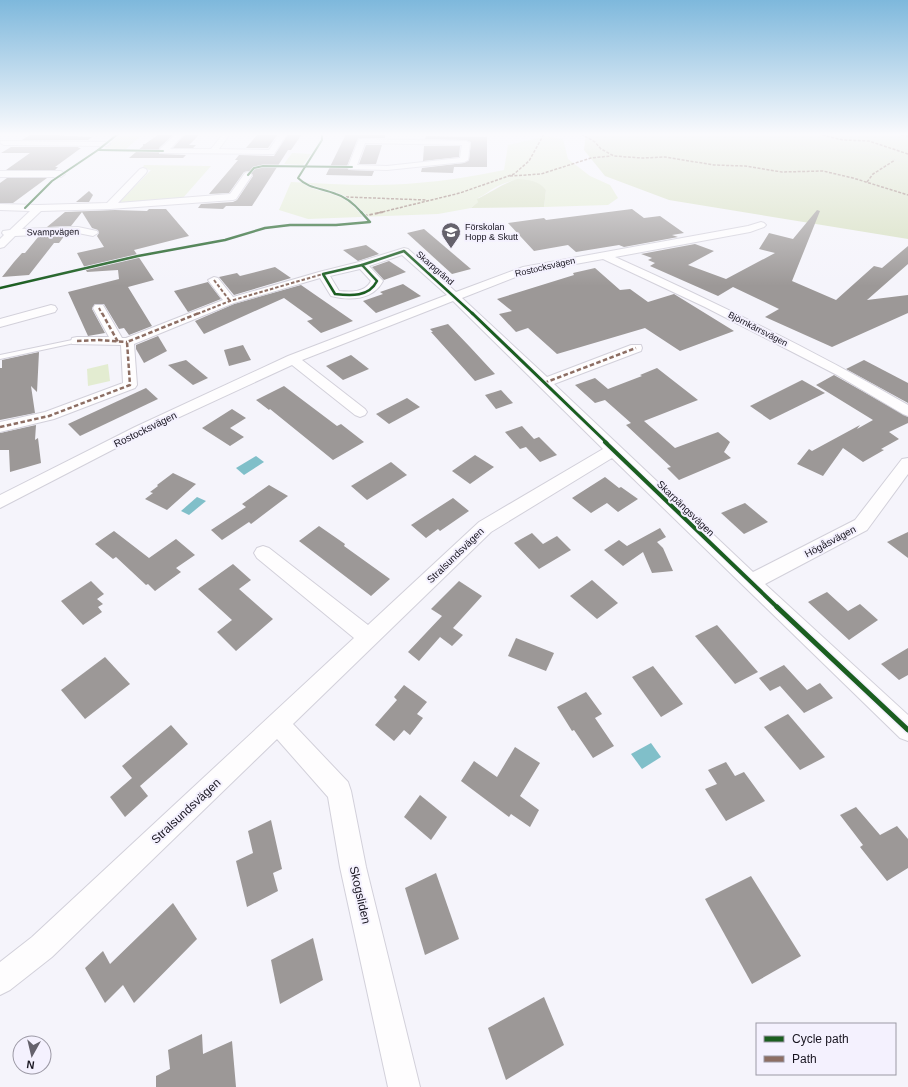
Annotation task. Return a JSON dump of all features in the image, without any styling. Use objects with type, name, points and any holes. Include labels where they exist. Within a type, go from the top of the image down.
[{"type":"street","points":[[110,206],[130,185]]},
{"type":"street","points":[[0,207],[38,208],[110,206],[233,197],[241,185]]},
{"type":"street","points":[[13,232],[38,208]]},
{"type":"street","name":"Rostocksvägen","points":[[0,502],[140,430],[293,359],[523,270],[750,229],[761,225]]},
{"type":"street","name":"Svampvägen","points":[[0,233],[78,230],[93,233]]},
{"type":"street","name":"Svampvägen","points":[[0,246],[13,232]]},
{"type":"street","name":"Skarpgränd","points":[[123,342],[230,301],[323,274],[362,266],[404,251],[454,296]]},
{"type":"street","name":"Björnkärrsvägen","points":[[603,255],[709,304],[842,372],[908,412]]},
{"type":"street","points":[[323,274],[335,294],[347,296],[358,295],[371,289],[377,281],[362,266]]},
{"type":"street","points":[[214,280],[230,301]]},
{"type":"street","name":"Skarpängsvägen","points":[[454,296],[908,730]]},
{"type":"street","points":[[0,427],[49,416],[130,385],[123,342],[99,308]]},
{"type":"street","points":[[0,322],[51,309]]},
{"type":"street","points":[[76,341],[99,340],[123,342]]},
{"type":"street","points":[[544,383],[636,348]]},
{"type":"street","points":[[293,359],[360,412]]},
{"type":"street","name":"Stralsundsvägen","points":[[0,980],[42,947],[485,527],[614,449]]},
{"type":"street","name":"Högåsvägen","points":[[752,582],[861,524],[908,463]]},
{"type":"street","points":[[263,553],[369,638]]},
{"type":"street","name":"Skogsliden","points":[[278,724],[339,791],[353,867],[404,1087]]},
{"type":"lane","points":[[0,357],[76,341]]},
{"type":"green space","points":[[137,185],[195,185],[182,199],[117,205]]},
{"type":"green space","points":[[290,185],[501,185],[478,198],[478,202],[471,208],[438,214],[308,219],[279,210]]},
{"type":"green space","points":[[505,185],[541,185],[546,190],[544,207],[471,208],[478,202],[477,199]]},
{"type":"green space","points":[[537,185],[609,185],[618,198],[608,205],[544,207],[546,190]]},
{"type":"green space","points":[[628,185],[908,185],[908,239],[669,200]]},
{"type":"green space","points":[[108,364],[110,381],[88,386],[87,369]]},
{"type":"water","points":[[256,456],[264,462],[244,475],[236,468]]},
{"type":"water","points":[[197,497],[206,501],[189,515],[181,511]]},
{"type":"water","points":[[651,743],[661,757],[642,769],[631,754]]},
{"type":"building","points":[[0,185],[38,185],[13,203],[0,203]]},
{"type":"building","points":[[217,185],[235,185],[229,193],[209,194]]},
{"type":"building","points":[[247,185],[266,185],[252,206],[226,206],[223,209],[198,208],[201,204],[233,202],[237,200]]},
{"type":"building","points":[[89,191],[93,195],[89,202],[76,202]]},
{"type":"building","points":[[149,209],[166,209],[189,236],[134,250],[154,280],[128,287],[152,326],[129,335],[124,328],[119,329],[104,304],[95,304],[92,309],[105,333],[88,336],[68,292],[119,279],[118,270],[87,272],[77,253],[104,247],[97,236],[99,233],[98,230],[92,228],[82,212],[71,226],[47,227],[65,212],[115,210],[147,211]]},
{"type":"building","points":[[632,209],[644,218],[660,216],[684,233],[672,235],[678,237],[624,247],[619,245],[576,252],[568,245],[534,251],[508,223],[544,218],[546,220]]},
{"type":"building","points":[[817,210],[820,211],[792,281],[836,300],[874,266],[882,268],[908,246],[908,264],[867,300],[908,295],[908,313],[832,347],[765,317],[779,309],[733,287],[718,296],[650,266],[655,263],[648,260],[652,258],[641,254],[695,244],[714,251],[688,265],[726,279],[775,253],[759,249],[769,233],[793,239]]},
{"type":"building","points":[[424,229],[471,269],[452,274],[407,233]]},
{"type":"building","points":[[65,235],[59,243],[54,243],[29,275],[2,277],[22,253],[25,253],[39,236]]},
{"type":"building","points":[[366,245],[379,254],[358,261],[343,250]]},
{"type":"building","points":[[389,261],[406,272],[384,280],[372,267]]},
{"type":"building","points":[[275,267],[291,278],[234,295],[219,277],[237,273],[240,276]]},
{"type":"building","points":[[595,268],[620,290],[630,289],[648,302],[674,294],[734,331],[680,351],[645,328],[557,354],[528,328],[516,332],[499,314],[512,311],[497,299],[574,275],[573,273]]},
{"type":"building","points":[[208,282],[221,299],[188,312],[174,291]]},
{"type":"building","points":[[403,284],[421,296],[376,313],[363,301],[383,294],[380,292]]},
{"type":"building","points":[[301,285],[353,321],[321,333],[307,321],[313,319],[284,298],[204,334],[195,321],[234,304]]},
{"type":"building","points":[[448,324],[495,374],[475,381],[431,332],[433,332],[430,329]]},
{"type":"building","points":[[158,336],[167,351],[144,363],[136,349],[136,345]]},
{"type":"building","points":[[243,345],[251,360],[229,366],[224,350]]},
{"type":"building","points":[[39,352],[37,392],[31,386],[35,413],[0,420],[0,368],[2,368],[2,360]]},
{"type":"building","points":[[351,355],[369,369],[343,380],[326,366]]},
{"type":"building","points":[[186,360],[208,378],[193,385],[168,365]]},
{"type":"building","points":[[864,360],[908,383],[908,403],[846,369]]},
{"type":"building","points":[[657,368],[698,400],[644,421],[675,448],[718,432],[730,442],[724,452],[731,458],[679,480],[667,468],[671,467],[626,425],[631,423],[605,400],[595,403],[575,385],[595,378],[608,389],[642,376],[640,375]]},
{"type":"building","points":[[834,375],[908,417],[908,423],[889,432],[899,439],[881,449],[884,450],[863,462],[843,448],[823,476],[797,464],[809,449],[812,451],[860,425],[857,429],[873,420],[816,385]]},
{"type":"building","points":[[802,380],[825,393],[770,420],[750,406]]},
{"type":"building","points":[[284,386],[337,426],[341,424],[364,442],[333,460],[270,409],[269,410],[256,400]]},
{"type":"building","points":[[146,388],[158,399],[80,436],[68,424]]},
{"type":"building","points":[[501,390],[513,403],[496,409],[485,395]]},
{"type":"building","points":[[407,398],[420,407],[389,424],[376,414]]},
{"type":"building","points":[[232,409],[246,418],[230,428],[244,437],[230,446],[202,428]]},
{"type":"building","points":[[36,425],[35,440],[38,438],[41,463],[10,472],[9,450],[0,450],[0,433]]},
{"type":"building","points":[[522,426],[534,439],[539,437],[557,455],[540,462],[526,447],[520,449],[505,432]]},
{"type":"building","points":[[475,455],[494,467],[470,484],[452,471]]},
{"type":"building","points":[[391,462],[407,475],[367,500],[351,486]]},
{"type":"building","points":[[173,473],[196,484],[167,510],[145,499],[153,493],[150,492],[158,486],[157,485]]},
{"type":"building","points":[[605,477],[619,488],[621,487],[638,499],[618,512],[607,503],[591,513],[572,498]]},
{"type":"building","points":[[269,485],[288,496],[251,524],[249,522],[222,540],[211,530],[246,507],[242,504]]},
{"type":"building","points":[[453,498],[469,511],[440,531],[438,529],[426,538],[411,525]]},
{"type":"building","points":[[745,503],[768,522],[744,534],[721,513]]},
{"type":"building","points":[[319,526],[390,579],[371,596],[299,541]]},
{"type":"building","points":[[660,528],[666,537],[657,542],[663,548],[673,571],[652,573],[643,552],[623,566],[604,550],[619,540],[627,546]]},
{"type":"building","points":[[114,531],[149,558],[176,539],[195,555],[176,568],[181,572],[155,591],[148,584],[146,585],[116,557],[113,559],[95,544]]},
{"type":"building","points":[[908,532],[908,558],[887,542]]},
{"type":"building","points":[[532,533],[543,544],[557,536],[571,550],[539,569],[514,543]]},
{"type":"building","points":[[233,564],[251,580],[239,589],[273,619],[236,651],[217,632],[232,620],[198,589]]},
{"type":"building","points":[[592,580],[618,603],[597,619],[570,596]]},
{"type":"building","points":[[91,581],[104,594],[97,599],[103,604],[98,607],[102,612],[83,625],[61,601]]},
{"type":"building","points":[[459,581],[482,596],[453,628],[463,635],[452,646],[440,637],[419,661],[408,652],[442,616],[431,609]]},
{"type":"building","points":[[827,592],[848,611],[860,604],[878,620],[849,640],[808,602]]},
{"type":"building","points":[[717,625],[758,672],[735,684],[695,636]]},
{"type":"building","points":[[516,638],[554,653],[546,671],[508,656]]},
{"type":"building","points":[[908,648],[908,675],[899,680],[881,664]]},
{"type":"building","points":[[105,657],[130,684],[85,719],[61,690]]},
{"type":"building","points":[[784,665],[807,690],[820,683],[833,698],[804,713],[780,686],[770,691],[759,678]]},
{"type":"building","points":[[653,666],[683,704],[661,717],[632,677]]},
{"type":"building","points":[[404,685],[427,702],[417,714],[423,718],[410,735],[404,730],[394,741],[375,725],[397,700],[394,697]]},
{"type":"building","points":[[586,692],[602,714],[595,718],[614,746],[593,758],[574,730],[572,731],[557,707]]},
{"type":"building","points":[[788,714],[825,757],[800,770],[764,727]]},
{"type":"building","points":[[171,725],[188,744],[140,786],[148,796],[125,817],[110,797],[132,778],[122,766]]},
{"type":"building","points":[[515,747],[540,763],[520,796],[539,810],[530,827],[511,814],[509,817],[461,781],[474,761],[497,777]]},
{"type":"building","points":[[726,762],[735,776],[744,772],[765,801],[726,821],[705,789],[717,784],[708,770]]},
{"type":"building","points":[[420,795],[447,817],[431,840],[404,817]]},
{"type":"building","points":[[856,807],[880,835],[897,826],[908,839],[908,868],[887,881],[860,847],[863,845],[840,815]]},
{"type":"building","points":[[271,820],[282,869],[273,873],[278,891],[247,907],[236,861],[253,853],[248,831]]},
{"type":"building","points":[[436,873],[459,939],[425,955],[405,888]]},
{"type":"building","points":[[751,876],[801,956],[752,984],[705,899]]},
{"type":"building","points":[[173,903],[197,939],[134,1003],[123,985],[105,1003],[85,968],[103,951],[110,964]]},
{"type":"building","points":[[313,938],[323,980],[280,1004],[271,960]]},
{"type":"building","points":[[544,997],[564,1045],[506,1080],[488,1028]]},
{"type":"building","points":[[202,1034],[203,1054],[232,1041],[236,1087],[156,1087],[156,1076],[170,1069],[168,1050]]},
{"type":"marked path","points":[[364,216],[444,198],[485,185]]},
{"type":"marked path","points":[[875,185],[908,195]]},
{"type":"marked path","points":[[346,197],[426,200]]},
{"type":"marked path","points":[[0,427],[49,416],[130,385],[127,342],[230,301],[323,274]]},
{"type":"marked path","points":[[214,280],[230,301]]},
{"type":"marked path","points":[[99,308],[118,342]]},
{"type":"marked path","points":[[77,341],[99,340],[127,342]]},
{"type":"marked path","points":[[544,383],[636,348]]},
{"type":"cycle path","points":[[25,208],[48,185]]},
{"type":"cycle path","points":[[0,288],[138,256],[225,240],[265,228],[290,225],[336,225],[370,222],[346,198],[305,185]]},
{"type":"cycle path","points":[[362,265],[377,281],[374,286],[365,293],[353,295],[335,294],[323,274],[362,265],[404,251],[454,296],[742,574],[908,730]]},
{"type":"place","name":"Förskolan Hopp & Skutt","points":[[451,249]]}]
